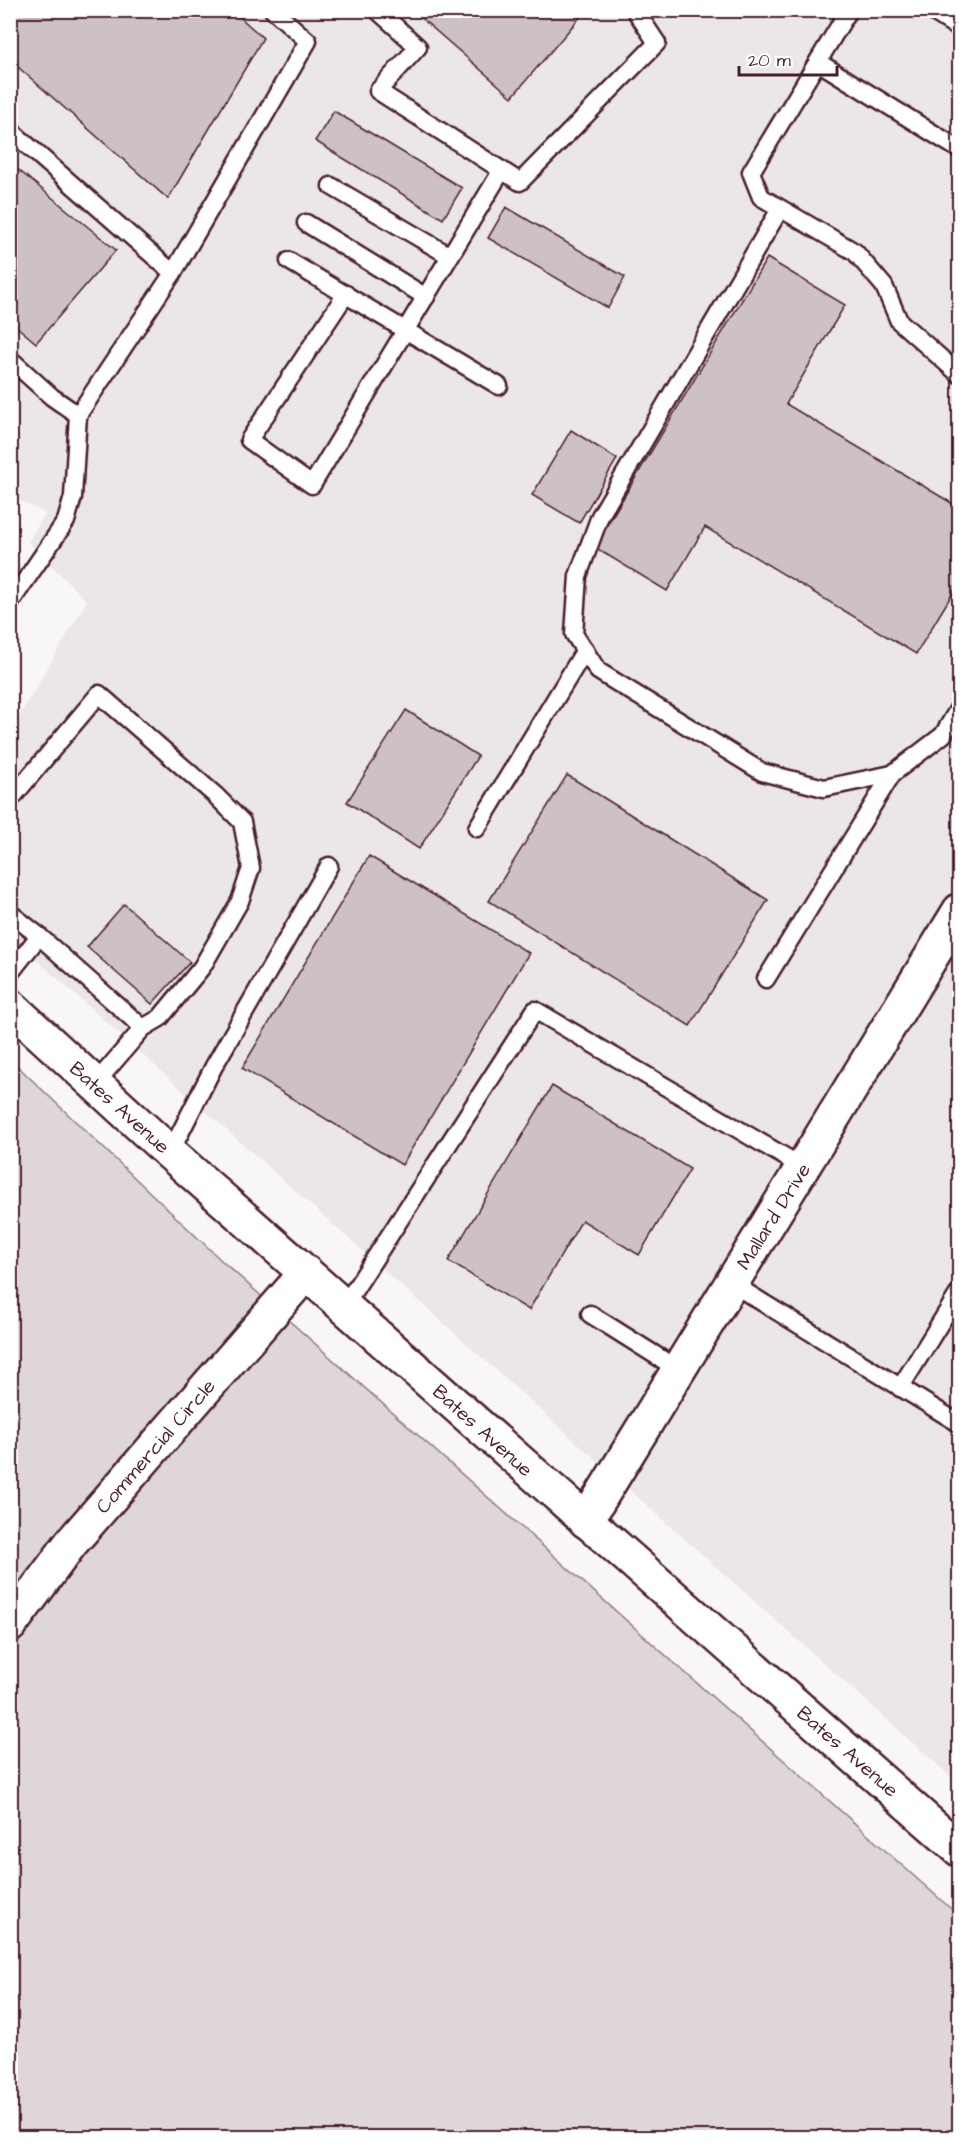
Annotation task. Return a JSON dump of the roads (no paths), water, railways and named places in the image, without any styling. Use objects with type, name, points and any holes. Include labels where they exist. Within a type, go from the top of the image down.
[{"type":"street","name":"Mallard Drive","points":[[586,1521],[960,910]]},
{"type":"street","name":"Bates Avenue","points":[[10,1006],[170,1153],[960,1850]]},
{"type":"street","name":"Commercial Circle","points":[[10,1625],[71,1544],[306,1273]]},
{"type":"lane","points":[[10,603],[66,521],[73,497],[78,415],[173,273],[308,41],[273,10]]},
{"type":"lane","points":[[378,10],[418,47],[378,91],[520,182],[657,43],[635,10]]},
{"type":"lane","points":[[849,10],[751,172],[761,197],[855,252],[884,286],[899,321],[960,375]]},
{"type":"lane","points":[[930,10],[960,29]]},
{"type":"lane","points":[[818,62],[960,150]]},
{"type":"lane","points":[[10,129],[173,273]]},
{"type":"lane","points":[[346,294],[249,440],[312,485],[502,170]]},
{"type":"lane","points":[[331,186],[450,256]]},
{"type":"lane","points":[[780,209],[600,516],[579,576],[574,634],[598,671],[762,772],[824,788],[892,774]]},
{"type":"lane","points":[[306,223],[426,297]]},
{"type":"lane","points":[[289,261],[499,386]]},
{"type":"lane","points":[[10,359],[52,397],[78,415]]},
{"type":"lane","points":[[477,828],[585,650]]},
{"type":"lane","points":[[10,800],[99,694],[215,795],[242,822],[251,868],[240,900],[201,967],[160,1018],[142,1028],[94,1085]]},
{"type":"lane","points":[[766,979],[892,774],[943,735],[960,706]]},
{"type":"lane","points":[[170,1153],[214,1066],[329,866]]},
{"type":"lane","points":[[10,913],[142,1028]]},
{"type":"lane","points":[[10,973],[39,936]]},
{"type":"lane","points":[[344,1306],[536,1010],[804,1167]]},
{"type":"lane","points":[[731,1283],[960,1424]]},
{"type":"lane","points":[[900,1388],[960,1291]]},
{"type":"lane","points":[[590,1314],[679,1370]]}]
